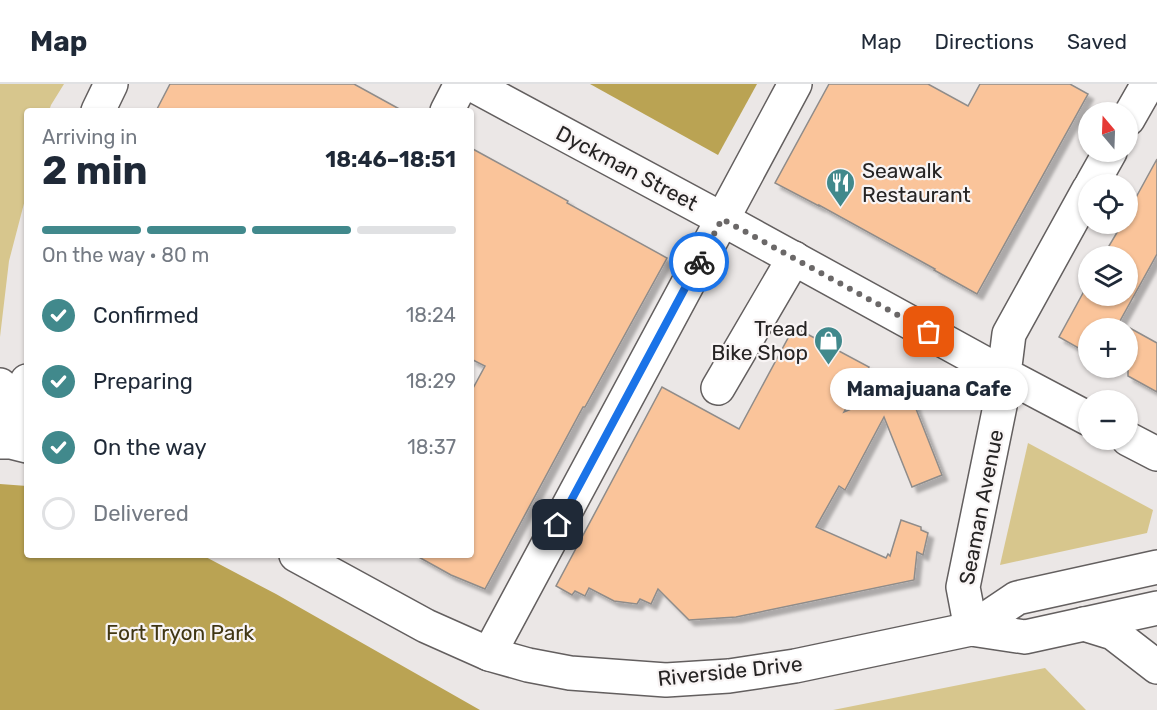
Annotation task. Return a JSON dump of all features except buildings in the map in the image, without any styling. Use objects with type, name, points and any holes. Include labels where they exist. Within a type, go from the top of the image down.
[{"type":"main road","points":[[99,108],[111,84]]},
{"type":"main road","points":[[449,108],[461,84]]},
{"type":"main road","name":"Dyckman Street","points":[[471,84],[1078,413]]},
{"type":"main road","points":[[489,654],[795,84]]},
{"type":"main road","points":[[1138,102],[1148,84]]},
{"type":"main road","name":"Seaman Avenue","points":[[971,629],[963,587],[1000,406],[1009,334],[1078,209]]},
{"type":"main road","points":[[718,388],[794,258]]},
{"type":"main road","points":[[0,442],[24,445]]},
{"type":"main road","points":[[1138,444],[1157,454]]},
{"type":"main road","name":"Riverside Drive","points":[[301,558],[426,626],[489,654],[570,674],[666,680],[729,675],[795,666],[971,629],[1025,637],[1157,608]]},
{"type":"main road","name":"Riverside Drive","points":[[971,629],[1017,598],[1157,567]]},
{"type":"main road","points":[[1084,624],[1113,633],[1157,668]]},
{"type":"shaded area","points":[[0,84],[64,84],[50,108],[24,108],[24,204],[9,261],[0,337]]},
{"type":"shaded area","points":[[1028,443],[1153,510],[1147,533],[1000,565]]},
{"type":"shaded area","points":[[1045,668],[1086,710],[833,710]]},
{"type":"green space","points":[[590,84],[757,84],[718,155]]},
{"type":"green space","name":"Fort Tryon Park","points":[[0,484],[24,486],[24,558],[208,558],[276,594],[480,710],[0,710]]},
{"type":"way so far","points":[[699,262],[722,219],[929,332]]},
{"type":"place","name":"Seawalk Restaurant","points":[[841,208]]},
{"type":"place","name":"Mamajuana Cafe","points":[[929,332]]},
{"type":"place","name":"Tread Bike Shop","points":[[829,366]]},
{"type":"route","points":[[558,525],[699,262]]}]
